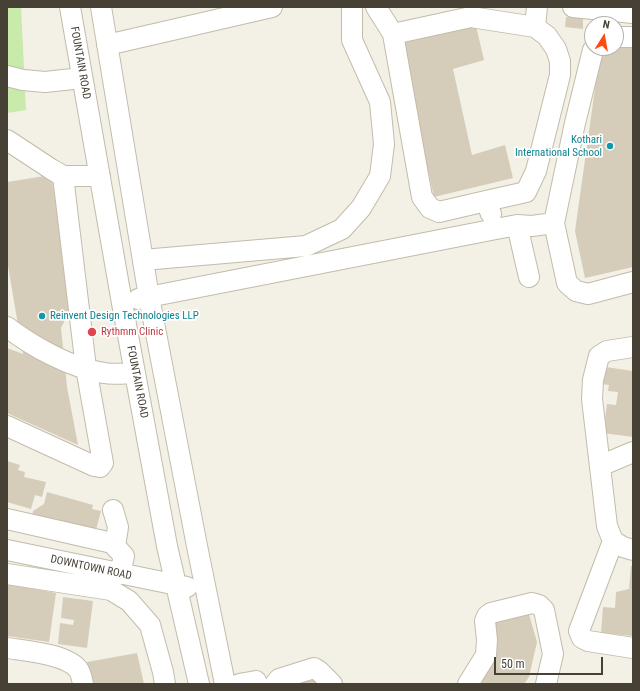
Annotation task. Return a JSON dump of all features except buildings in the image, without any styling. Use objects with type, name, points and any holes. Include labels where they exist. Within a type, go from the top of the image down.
[{"type":"street","name":"FOUNTAIN ROAD","points":[[70,7],[135,373],[176,585],[199,684]]},
{"type":"street","points":[[101,7],[149,297],[225,684]]},
{"type":"street","points":[[107,45],[272,7]]},
{"type":"street","points":[[143,260],[306,246],[342,229],[361,208],[380,176],[384,144],[380,102],[352,40],[352,7]]},
{"type":"street","points":[[376,7],[393,34],[422,197],[430,208],[439,212],[526,192],[536,171],[560,75],[560,61],[556,49],[547,36],[535,27],[471,17],[393,34]]},
{"type":"street","points":[[535,27],[537,7]]},
{"type":"street","points":[[573,7],[633,13]]},
{"type":"street","points":[[592,56],[575,123],[554,223],[567,284],[576,291],[588,294],[633,282]]},
{"type":"street","points":[[7,76],[23,80],[45,82],[82,78]]},
{"type":"street","points":[[7,140],[63,176],[100,176]]},
{"type":"street","points":[[7,426],[94,466],[100,467],[103,463],[86,368],[63,176]]},
{"type":"street","points":[[486,201],[496,229]]},
{"type":"street","points":[[122,303],[517,225],[532,226],[554,223]]},
{"type":"street","points":[[517,225],[529,277]]},
{"type":"street","points":[[7,327],[22,339],[48,353],[86,368],[103,373],[135,373]]},
{"type":"street","points":[[633,347],[607,351],[599,356],[593,380],[592,399],[607,526],[613,541],[622,547],[633,550]]},
{"type":"street","points":[[600,466],[633,452]]},
{"type":"street","points":[[112,543],[116,540],[118,527],[113,510]]},
{"type":"street","points":[[7,519],[112,543],[124,556],[120,574]]},
{"type":"street","points":[[613,541],[580,631],[582,638],[588,641],[633,648]]},
{"type":"street","name":"DOWNTOWN ROAD","points":[[7,550],[120,574],[206,590]]},
{"type":"street","points":[[7,574],[111,590],[129,601],[150,626],[165,684]]},
{"type":"street","points":[[468,684],[486,655],[487,640],[485,621],[487,616],[491,613],[532,604],[539,604],[544,610],[553,654],[546,684]]},
{"type":"street","points":[[7,648],[59,658],[71,663],[79,670],[83,684]]},
{"type":"street","points":[[275,684],[279,680],[314,668],[332,684]]},
{"type":"street","points":[[239,684],[256,681],[257,684]]},
{"type":"green space","points":[[7,7],[21,7],[26,110],[7,113]]},
{"type":"place","name":"Kothari International School","points":[[610,146]]},
{"type":"place","name":"Reinvent Design Technologies LLP","points":[[42,316]]},
{"type":"place","name":"Rythmm Clinic","points":[[92,332]]}]
